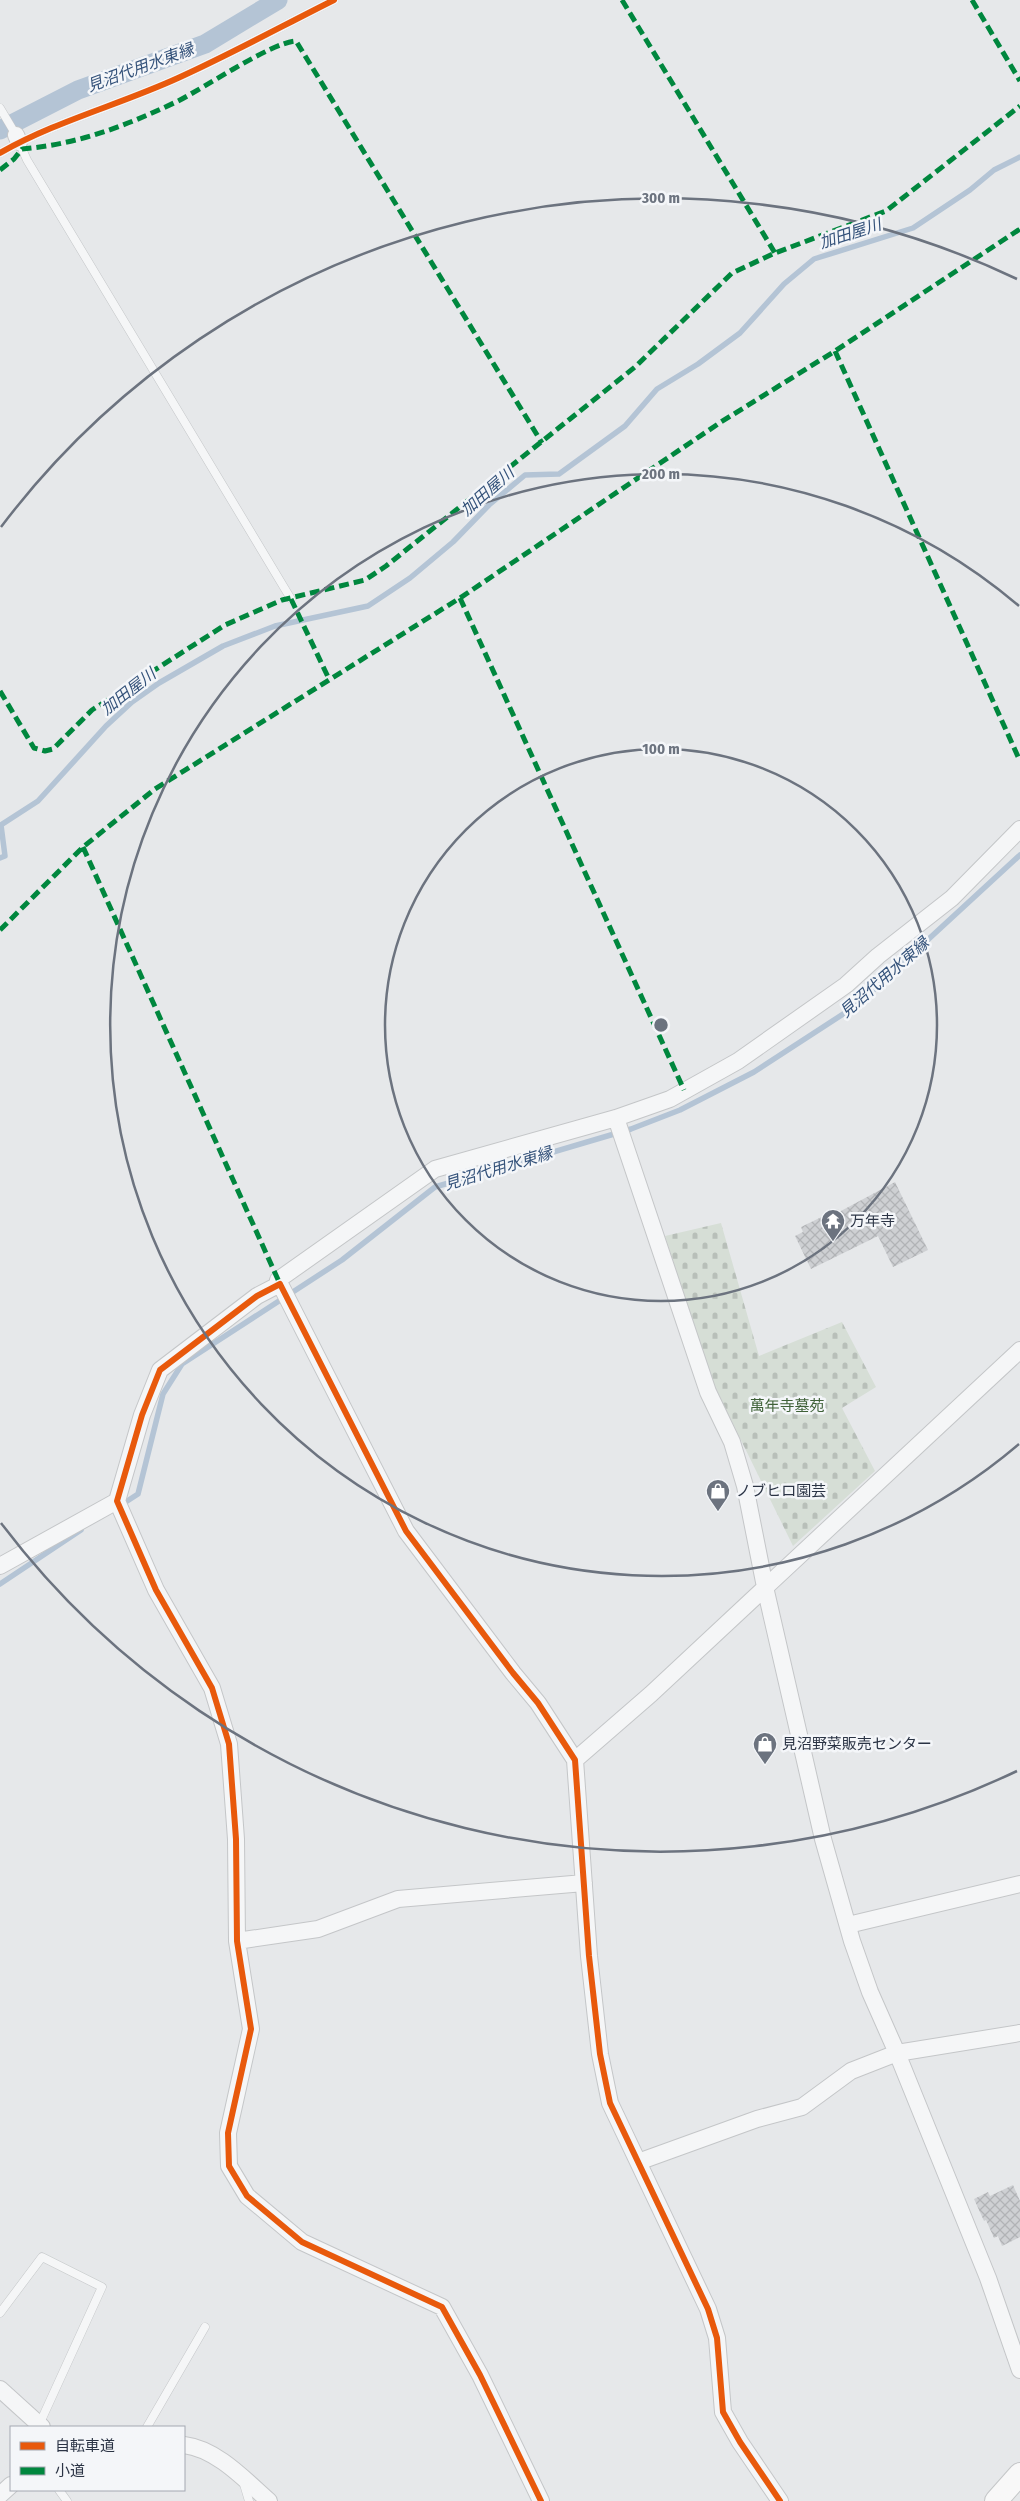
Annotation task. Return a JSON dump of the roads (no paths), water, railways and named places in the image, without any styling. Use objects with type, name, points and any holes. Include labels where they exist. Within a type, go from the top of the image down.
[{"type":"street","points":[[278,1280],[435,1169],[616,1118],[670,1098],[738,1061],[846,985],[878,956],[952,898],[1020,829]]},
{"type":"street","points":[[616,1118],[708,1392],[732,1442],[745,1486],[765,1588],[823,1839],[848,1925],[870,1992],[897,2053],[988,2278],[1020,2370]]},
{"type":"street","points":[[541,2501],[480,2375],[442,2307],[302,2242],[247,2196],[229,2166],[228,2133],[251,2029],[237,1941],[236,1840],[229,1744],[212,1688],[156,1590],[117,1501],[142,1416],[160,1370],[257,1296],[280,1284],[406,1531],[513,1673],[538,1703],[575,1760],[589,1956],[600,2054],[610,2104],[708,2309],[717,2338],[723,2412],[740,2442],[780,2501]]},
{"type":"street","points":[[575,1760],[651,1694],[1020,1350]]},
{"type":"street","points":[[0,1566],[117,1501]]},
{"type":"street","points":[[237,1941],[318,1929],[398,1900],[584,1882]]},
{"type":"street","points":[[848,1925],[1020,1884]]},
{"type":"street","points":[[638,2162],[757,2120],[802,2107],[850,2071],[897,2053],[1020,2033]]},
{"type":"street","points":[[0,2389],[41,2426]]},
{"type":"street","points":[[185,2445],[192,2446],[222,2460],[269,2501]]},
{"type":"street","points":[[996,2501],[1020,2474]]},
{"type":"street","points":[[0,2495],[10,2486]]},
{"type":"lane","points":[[0,153],[18,139],[178,78],[334,0]]},
{"type":"lane","points":[[2,112],[18,139],[27,160],[291,599]]},
{"type":"lane","points":[[0,2313],[42,2257],[102,2287],[41,2426]]},
{"type":"lane","points":[[147,2426],[205,2327]]},
{"type":"lane","points":[[242,2478],[249,2501]]},
{"type":"waterway","name":"見沼代用水東縁","points":[[0,130],[78,90],[205,44],[278,0]]},
{"type":"waterway","name":"加田屋川","points":[[0,858],[5,856],[1,825],[38,801],[106,726],[132,702],[159,683],[223,646],[275,626],[368,606],[410,578],[453,542],[489,505],[525,475],[559,474],[625,426],[657,389],[698,364],[740,333],[784,284],[814,259],[913,228],[970,190],[994,170],[1020,157]]},
{"type":"waterway","name":"見沼代用水東縁","points":[[121,1505],[138,1494],[163,1394],[182,1364],[342,1260],[435,1187],[631,1129],[680,1110],[754,1072],[857,1005],[1020,855]]},
{"type":"waterway","name":"見沼代用水東縁","points":[[0,1584],[81,1530]]},
{"type":"place","name":"万年寺","points":[[833,1242]]},
{"type":"place","name":"ノブヒロ園芸","points":[[718,1512]]},
{"type":"place","name":"見沼野菜販売センター","points":[[765,1765]]},
{"type":"park label","name":"萬年寺墓苑","points":[[787,1406]]}]
